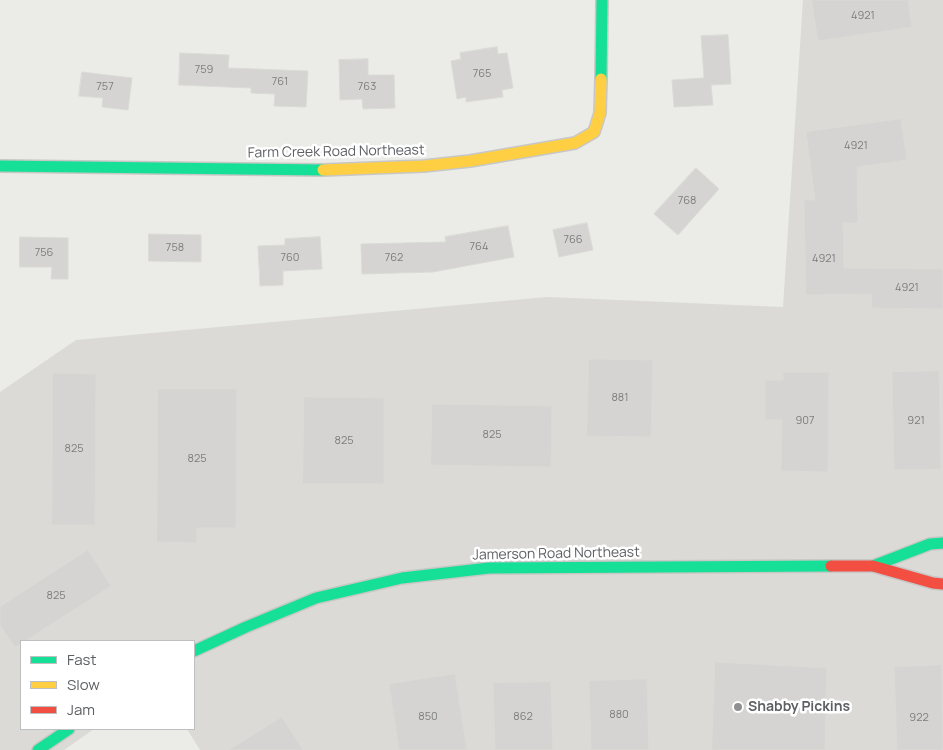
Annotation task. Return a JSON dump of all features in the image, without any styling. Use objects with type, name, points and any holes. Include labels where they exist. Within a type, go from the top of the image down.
[{"type":"street","name":"Farm Creek Road Northeast","points":[[0,166],[365,169],[470,161],[575,143],[594,132],[600,113],[602,0]]},
{"type":"street","name":"Jamerson Road Northeast","points":[[873,566],[930,544],[943,543]]},
{"type":"street","name":"Jamerson Road Northeast","points":[[195,651],[316,598],[402,578],[489,568],[873,566],[933,584],[943,584]]},
{"type":"street","points":[[38,750],[68,730]]},
{"type":"shaded area","points":[[803,0],[943,0],[943,750],[200,750],[188,730],[195,730],[195,640],[20,640],[20,730],[93,730],[64,750],[0,750],[0,392],[76,340],[547,297],[783,307]]},
{"type":"building","points":[[812,0],[908,0],[912,27],[818,41]]},
{"type":"building","points":[[728,35],[731,84],[711,85],[713,105],[674,107],[672,80],[704,78],[701,36]]},
{"type":"building","points":[[497,47],[498,54],[507,53],[513,88],[502,90],[503,97],[466,102],[466,97],[457,99],[451,61],[461,59],[460,53]]},
{"type":"building","points":[[180,53],[229,55],[228,68],[308,71],[306,107],[274,106],[275,94],[251,93],[251,88],[179,85]]},
{"type":"building","points":[[368,59],[368,75],[394,75],[395,108],[363,109],[362,99],[340,100],[339,60]]},
{"type":"building","points":[[82,72],[132,78],[128,110],[102,107],[103,98],[79,96]]},
{"type":"building","points":[[901,119],[907,160],[857,167],[858,223],[843,223],[844,268],[943,269],[943,309],[871,308],[872,294],[806,295],[804,200],[815,200],[806,132]]},
{"type":"building","points":[[696,168],[719,189],[678,235],[654,214]]},
{"type":"building","points":[[587,223],[593,250],[559,257],[553,230]]},
{"type":"building","points":[[508,226],[514,257],[433,272],[362,274],[361,244],[446,242],[445,237]]},
{"type":"building","points":[[149,234],[201,235],[201,262],[149,261]]},
{"type":"building","points":[[20,237],[68,238],[68,279],[51,279],[52,267],[20,267]]},
{"type":"building","points":[[320,237],[322,269],[283,271],[283,285],[260,286],[258,246],[285,245],[285,239]]},
{"type":"building","points":[[589,359],[653,360],[651,437],[587,436]]},
{"type":"building","points":[[939,371],[941,469],[894,470],[892,372]]},
{"type":"building","points":[[783,372],[829,372],[828,472],[781,471],[782,420],[765,420],[765,380],[783,380]]},
{"type":"building","points":[[53,373],[96,374],[95,525],[52,525]]},
{"type":"building","points":[[158,389],[237,389],[236,528],[197,528],[197,543],[157,542]]},
{"type":"building","points":[[304,397],[384,398],[384,484],[303,484]]},
{"type":"building","points":[[432,404],[552,406],[551,467],[431,465]]},
{"type":"building","points":[[88,550],[111,586],[27,640],[20,640],[20,644],[15,647],[0,625],[0,607]]},
{"type":"building","points":[[715,662],[827,668],[825,750],[712,750]]},
{"type":"building","points":[[942,665],[943,750],[897,750],[894,667]]},
{"type":"building","points":[[455,674],[467,750],[399,750],[389,684]]},
{"type":"building","points":[[647,679],[649,750],[591,750],[589,681]]},
{"type":"building","points":[[551,682],[553,750],[495,750],[493,683]]},
{"type":"building","points":[[282,717],[303,750],[229,750]]},
{"type":"traffic: fast","points":[[601,79],[602,0]]},
{"type":"traffic: fast","points":[[0,166],[323,170]]},
{"type":"traffic: fast","points":[[873,566],[930,544],[943,543]]},
{"type":"traffic: fast","points":[[195,651],[316,598],[402,578],[489,568],[831,566]]},
{"type":"traffic: fast","points":[[38,750],[68,730]]},
{"type":"traffic: slow","points":[[323,170],[424,166],[470,161],[575,143],[594,132],[600,113],[601,79]]},
{"type":"traffic: jam","points":[[831,566],[873,566],[933,583],[943,584]]},
{"type":"place","name":"Shabby Pickins","points":[[738,707]]}]
